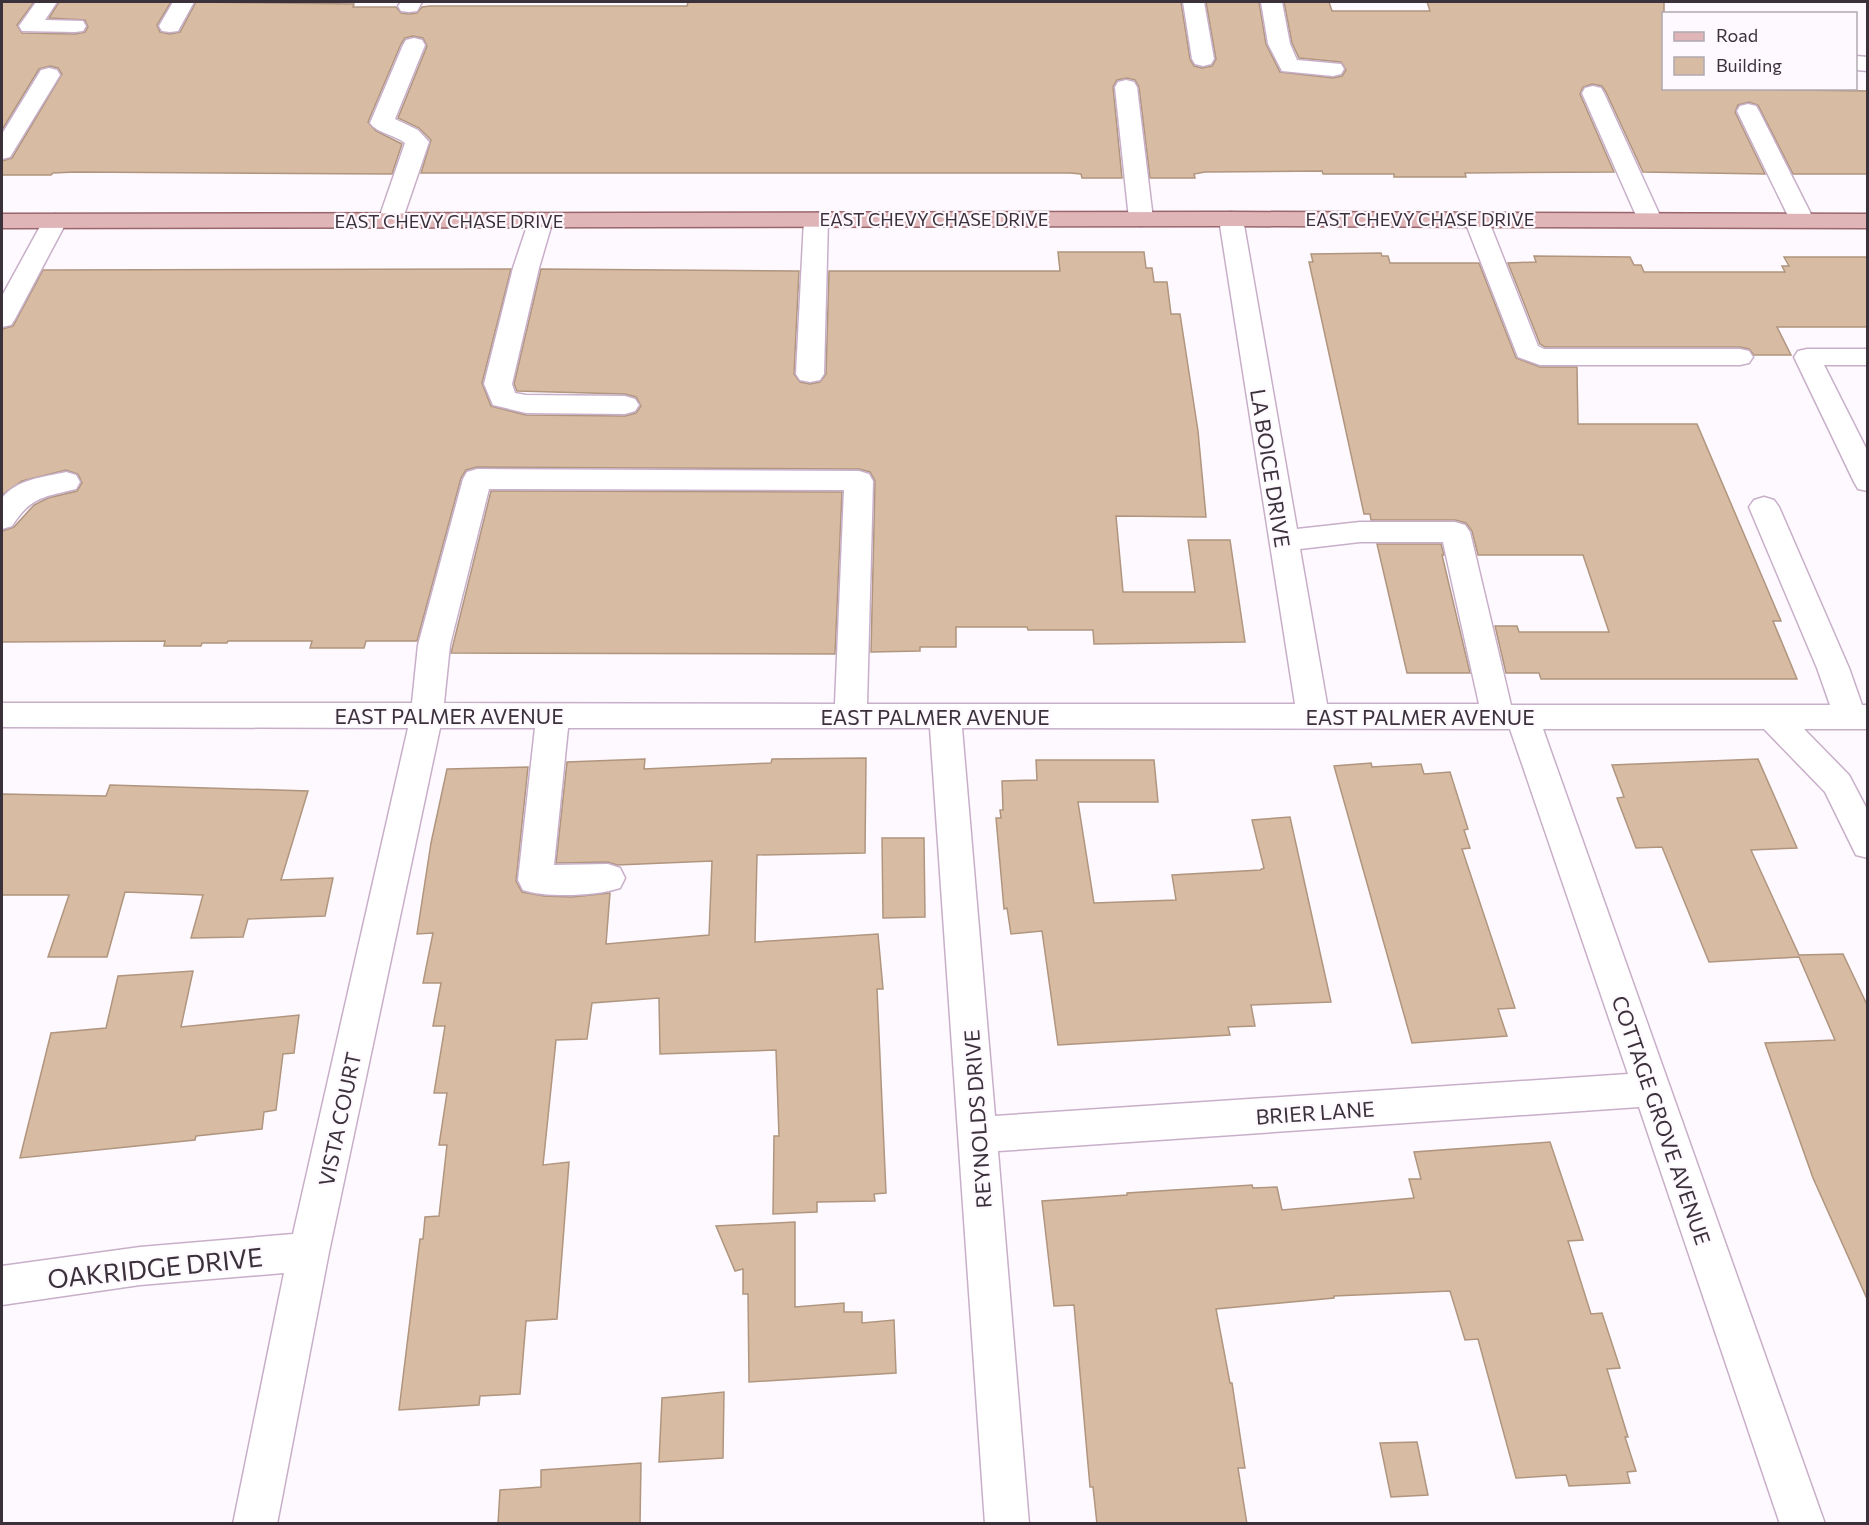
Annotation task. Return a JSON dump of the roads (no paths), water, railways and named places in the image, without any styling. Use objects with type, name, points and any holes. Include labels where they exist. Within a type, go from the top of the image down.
[{"type":"main road","name":"EAST CHEVY CHASE DRIVE","points":[[2,221],[1476,219],[1868,221]]},
{"type":"street","points":[[46,2],[30,26],[75,26]]},
{"type":"street","points":[[170,26],[183,2]]},
{"type":"street","points":[[1193,2],[1203,59]]},
{"type":"street","points":[[1271,2],[1284,60],[1290,66],[1333,69]]},
{"type":"street","points":[[390,221],[417,142],[412,136],[395,126],[381,123],[414,45]]},
{"type":"street","points":[[2,152],[49,75]]},
{"type":"street","points":[[1126,87],[1141,219]]},
{"type":"street","points":[[1593,93],[1650,220]]},
{"type":"street","points":[[1748,111],[1802,220]]},
{"type":"street","name":"LA BOICE DRIVE","points":[[1231,219],[1313,716]]},
{"type":"street","points":[[1476,219],[1527,351],[1540,357],[1740,357]]},
{"type":"street","points":[[542,220],[526,268],[498,384],[503,399],[525,404],[625,405]]},
{"type":"street","points":[[810,374],[816,220]]},
{"type":"street","points":[[2,319],[55,221]]},
{"type":"street","points":[[1868,357],[1807,357],[1868,482]]},
{"type":"street","name":"VISTA COURT","points":[[255,1524],[309,1252],[427,715],[435,645],[477,478],[859,481],[851,716]]},
{"type":"street","points":[[2,519],[11,504],[27,490],[66,482]]},
{"type":"street","points":[[1764,507],[1833,668],[1859,717]]},
{"type":"street","name":"COTTAGE GROVE AVENUE","points":[[1283,541],[1360,532],[1455,532],[1510,716],[1651,1089],[1803,1524]]},
{"type":"street","name":"EAST PALMER AVENUE","points":[[2,715],[1859,717]]},
{"type":"street","points":[[553,715],[535,880],[608,878]]},
{"type":"street","name":"REYNOLDS DRIVE","points":[[945,716],[979,1135],[1007,1524]]},
{"type":"street","points":[[1772,717],[1837,784],[1868,845]]},
{"type":"street","name":"BRIER LANE","points":[[979,1135],[1651,1089]]},
{"type":"street","name":"OAKRIDGE DRIVE","points":[[2,1285],[140,1266],[309,1252]]}]
